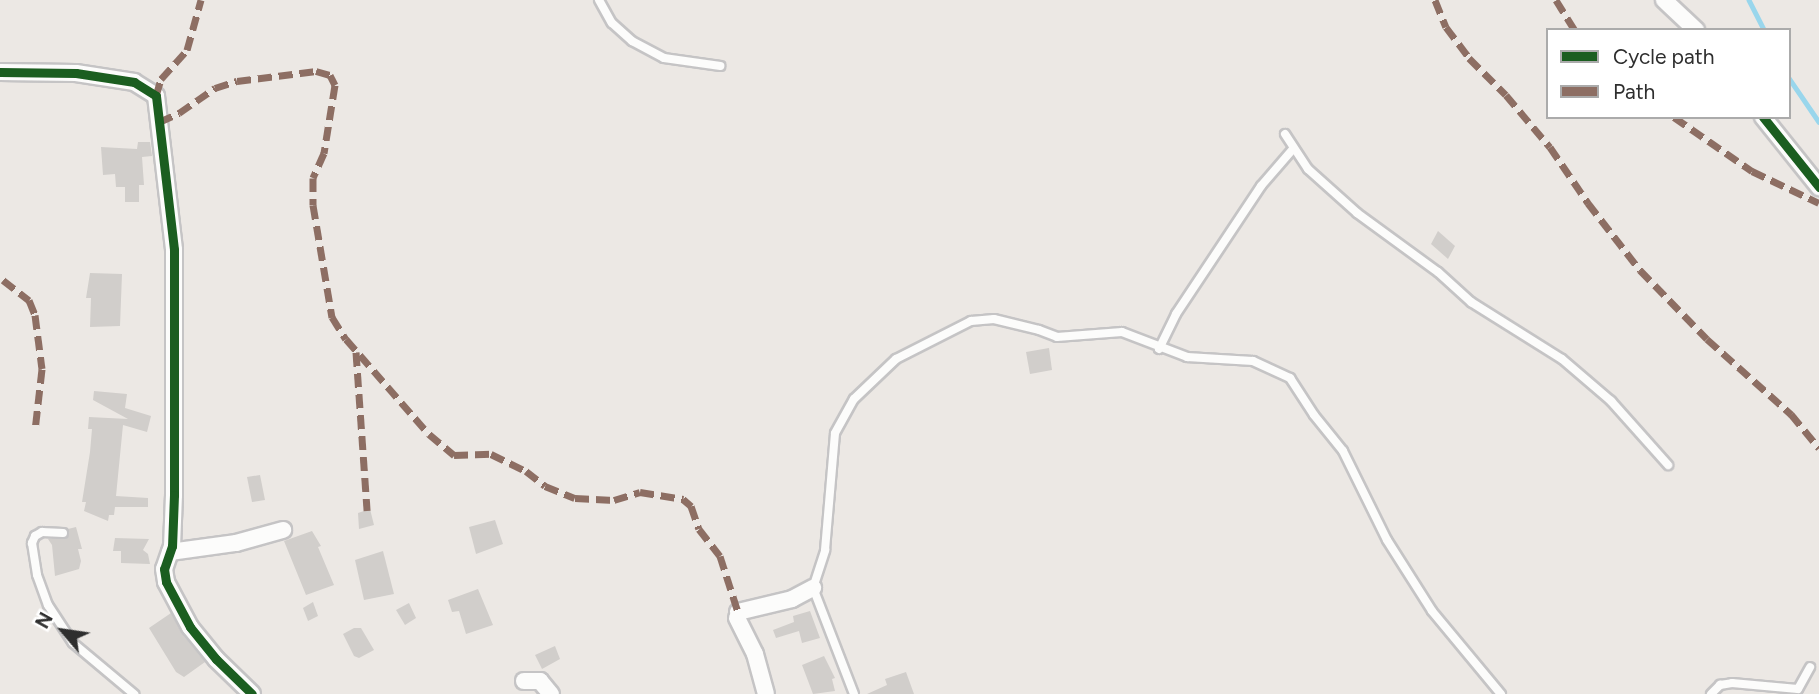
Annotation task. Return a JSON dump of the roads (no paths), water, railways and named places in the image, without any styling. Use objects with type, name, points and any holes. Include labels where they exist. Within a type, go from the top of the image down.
[{"type":"street","points":[[1664,0],[1694,28]]},
{"type":"street","points":[[0,72],[76,73],[134,82],[156,96],[174,250],[174,495],[170,552],[164,569],[174,601],[190,627],[216,659],[252,694]]},
{"type":"street","points":[[1765,119],[1819,187]]},
{"type":"street","points":[[170,552],[236,543],[283,530]]},
{"type":"street","points":[[766,694],[755,654],[737,615],[792,598],[813,588]]},
{"type":"street","points":[[524,681],[540,681],[551,694]]},
{"type":"lane","points":[[599,0],[612,23],[632,41],[664,58],[720,66]]},
{"type":"lane","points":[[1285,134],[1308,169],[1368,222],[1438,272],[1471,302],[1555,354],[1598,388],[1668,466]]},
{"type":"lane","points":[[1159,349],[1176,314],[1261,186],[1293,149]]},
{"type":"lane","points":[[854,694],[813,588],[825,550],[835,433],[854,399],[896,359],[971,321],[994,320],[1058,337],[1122,332],[1159,349],[1186,357],[1253,361],[1290,378],[1355,470],[1368,504],[1432,611],[1501,694]]},
{"type":"lane","points":[[63,533],[42,532],[32,543],[37,575],[48,605],[73,643],[134,694]]},
{"type":"lane","points":[[1712,694],[1720,685],[1732,683],[1798,689],[1810,667]]},
{"type":"waterway","points":[[1749,0],[1763,28]]},
{"type":"waterway","points":[[1791,81],[1819,122]]}]
